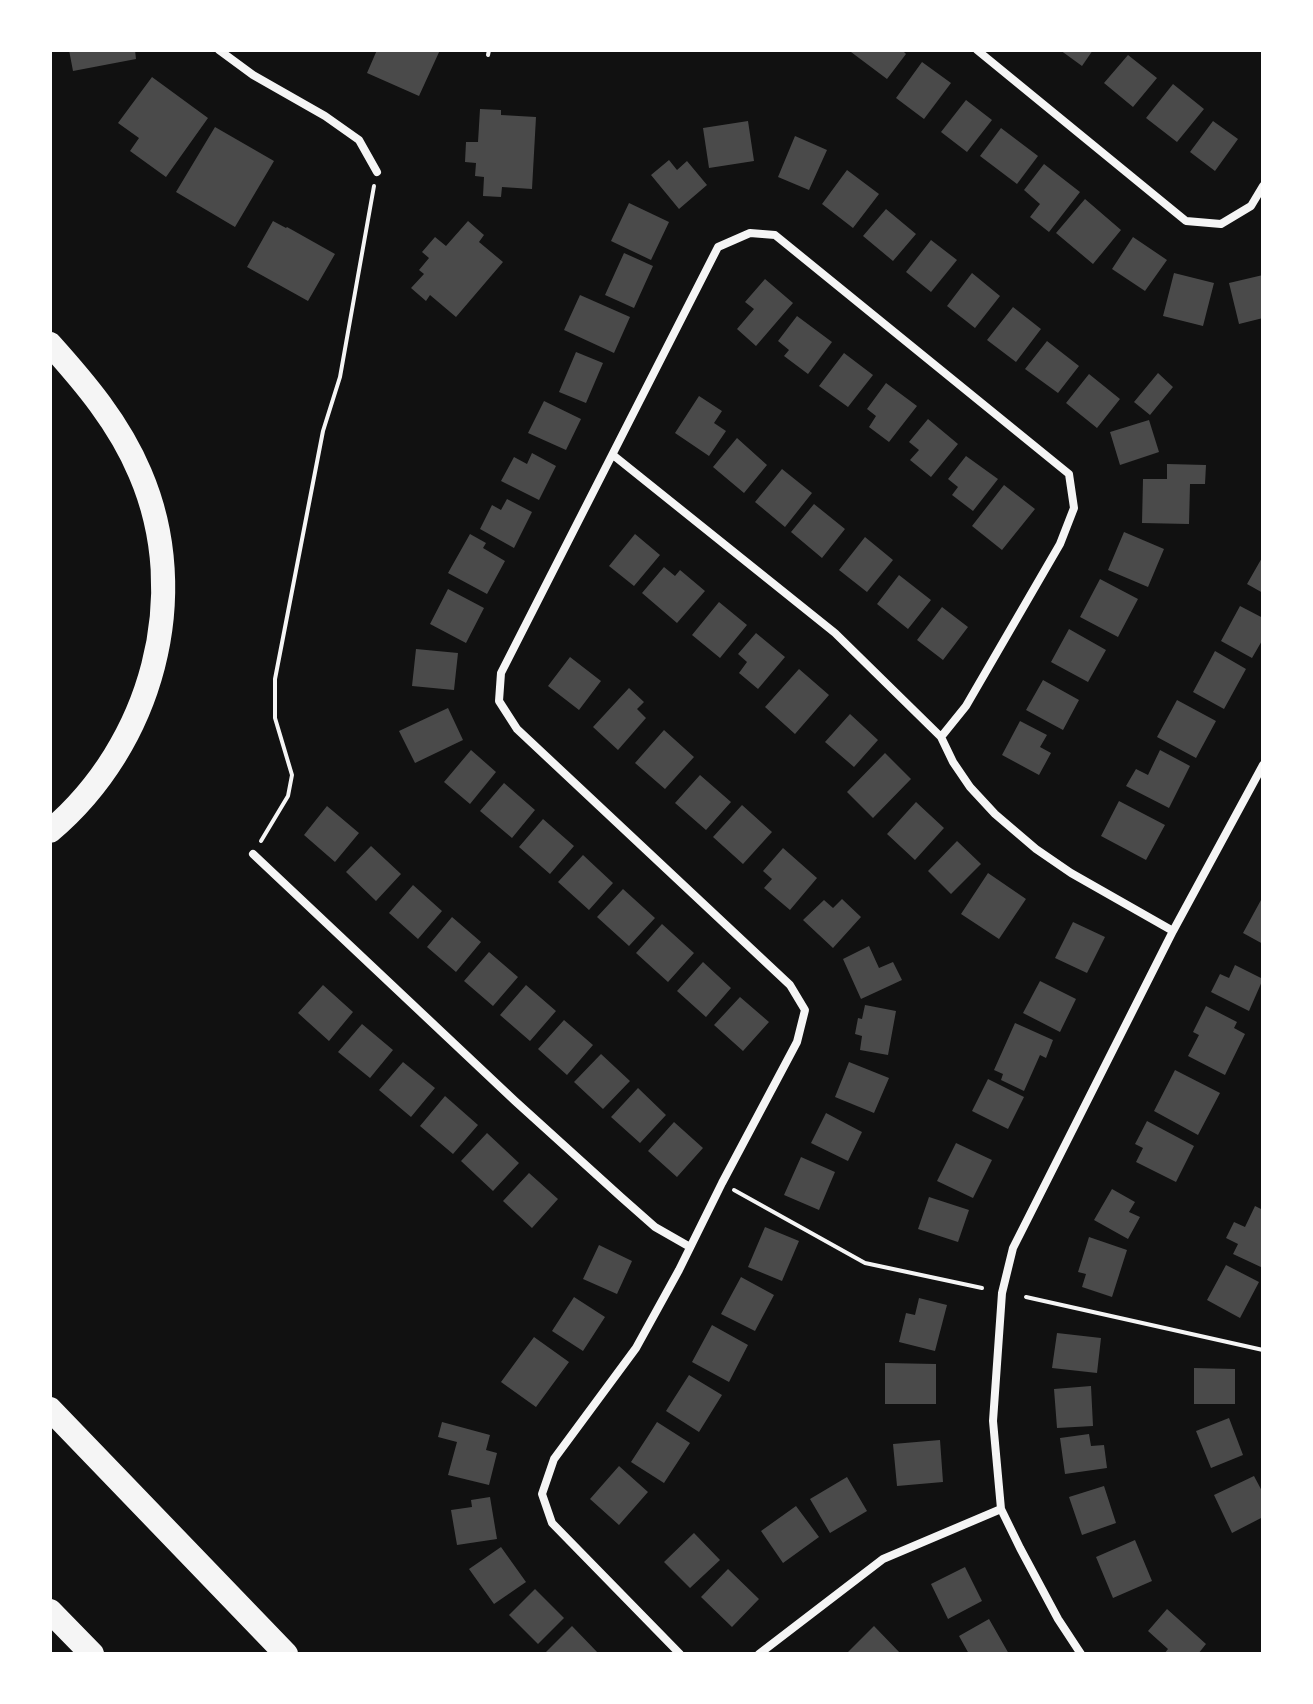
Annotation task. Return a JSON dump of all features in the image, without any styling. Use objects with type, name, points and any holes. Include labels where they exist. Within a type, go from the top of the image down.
[{"type":"highway","points":[[50,344],[102,404],[140,473],[156,525],[163,591],[156,655],[134,720],[118,752],[98,780],[78,805],[50,831]]},
{"type":"highway","points":[[50,1409],[286,1654]]},
{"type":"highway","points":[[50,1611],[92,1654]]},
{"type":"street","points":[[219,50],[253,75],[325,116],[359,140],[377,172]]},
{"type":"street","points":[[977,50],[1186,221],[1221,224],[1251,206],[1263,186]]},
{"type":"street","points":[[680,1654],[552,1523],[542,1494],[554,1459],[636,1348],[797,1042],[805,1010],[790,985],[517,729],[499,701],[501,673],[718,247],[750,233],[775,235],[1069,474],[1074,508],[1060,544],[966,706],[941,737]]},
{"type":"street","points":[[613,455],[835,633],[941,737],[970,787],[995,814],[1036,849],[1071,873],[1173,931]]},
{"type":"street","points":[[1081,1654],[1058,1619],[1001,1509],[993,1421],[1002,1293],[1013,1248],[1173,931],[1263,765]]},
{"type":"street","points":[[253,854],[621,1197],[655,1227],[690,1247]]},
{"type":"street","points":[[759,1654],[883,1559],[1001,1509]]},
{"type":"path","points":[[253,854],[288,796],[292,775],[275,718],[275,679],[323,431],[340,377],[377,172]]},
{"type":"path","points":[[722,1183],[865,1263],[982,1288]]},
{"type":"path","points":[[1026,1297],[1263,1350]]},
{"type":"building","points":[[69,50],[135,50],[136,59],[73,71]]},
{"type":"building","points":[[377,50],[440,50],[419,96],[367,73]]},
{"type":"building","points":[[902,50],[906,54],[887,79],[851,52]]},
{"type":"building","points":[[1060,50],[1093,50],[1082,66]]},
{"type":"building","points":[[1128,55],[1157,78],[1133,107],[1104,83]]},
{"type":"building","points":[[922,62],[951,83],[924,119],[896,98]]},
{"type":"building","points":[[152,77],[208,118],[166,177],[130,151],[139,138],[118,123]]},
{"type":"building","points":[[1173,84],[1204,109],[1177,142],[1146,118]]},
{"type":"building","points":[[966,100],[992,120],[967,152],[941,132]]},
{"type":"building","points":[[480,109],[501,110],[501,115],[536,117],[532,189],[502,187],[501,197],[483,196],[484,177],[475,176],[476,163],[465,162],[466,142],[478,142]]},
{"type":"building","points":[[748,121],[754,161],[709,168],[703,128]]},
{"type":"building","points":[[1213,121],[1238,139],[1215,171],[1190,152]]},
{"type":"building","points":[[215,127],[274,161],[235,227],[176,192]]},
{"type":"building","points":[[1001,128],[1038,156],[1017,184],[980,156]]},
{"type":"building","points":[[795,136],[827,150],[809,190],[778,177]]},
{"type":"building","points":[[669,160],[677,170],[687,161],[707,185],[679,209],[651,175]]},
{"type":"building","points":[[1044,164],[1080,192],[1049,232],[1030,217],[1040,204],[1024,190]]},
{"type":"building","points":[[847,170],[879,194],[853,228],[822,204]]},
{"type":"building","points":[[1085,199],[1121,230],[1093,264],[1056,233]]},
{"type":"building","points":[[629,203],[669,222],[651,260],[611,241]]},
{"type":"building","points":[[886,209],[916,234],[893,261],[863,236]]},
{"type":"building","points":[[273,221],[335,254],[308,301],[247,267]]},
{"type":"building","points":[[468,221],[484,235],[479,242],[503,262],[456,317],[430,295],[426,301],[411,288],[424,274],[419,270],[429,258],[422,252],[435,237],[446,246]]},
{"type":"building","points":[[1133,237],[1167,260],[1145,291],[1112,269]]},
{"type":"building","points":[[931,240],[957,260],[931,292],[906,272]]},
{"type":"building","points":[[624,253],[653,266],[634,308],[605,295]]},
{"type":"building","points":[[972,273],[1000,296],[975,328],[947,306]]},
{"type":"building","points":[[1174,273],[1214,283],[1203,326],[1163,316]]},
{"type":"building","points":[[1263,275],[1263,318],[1239,324],[1229,283]]},
{"type":"building","points":[[765,279],[793,303],[756,346],[737,329],[754,309],[745,302]]},
{"type":"building","points":[[580,295],[630,317],[614,353],[564,330]]},
{"type":"building","points":[[1013,307],[1041,329],[1016,362],[987,340]]},
{"type":"building","points":[[797,316],[832,342],[808,374],[784,356],[789,350],[778,341]]},
{"type":"building","points":[[1047,341],[1079,366],[1058,393],[1025,369]]},
{"type":"building","points":[[576,352],[603,363],[586,403],[559,392]]},
{"type":"building","points":[[844,353],[873,375],[848,407],[819,386]]},
{"type":"building","points":[[1158,373],[1173,387],[1150,415],[1134,402]]},
{"type":"building","points":[[1089,374],[1120,399],[1097,428],[1066,403]]},
{"type":"building","points":[[886,383],[917,406],[889,442],[869,427],[876,416],[867,409]]},
{"type":"building","points":[[699,396],[722,411],[714,423],[726,431],[709,456],[675,433]]},
{"type":"building","points":[[544,401],[581,419],[566,450],[528,433]]},
{"type":"building","points":[[928,419],[958,444],[931,477],[910,460],[919,450],[909,442]]},
{"type":"building","points":[[1149,420],[1159,452],[1120,465],[1110,432]]},
{"type":"building","points":[[737,438],[767,465],[744,493],[713,467]]},
{"type":"building","points":[[532,453],[556,466],[539,500],[501,481],[514,457],[527,464]]},
{"type":"building","points":[[966,456],[998,479],[973,511],[952,495],[958,487],[948,479]]},
{"type":"building","points":[[1167,464],[1206,465],[1205,484],[1190,484],[1189,524],[1142,523],[1143,479],[1167,479]]},
{"type":"building","points":[[782,469],[812,493],[785,527],[755,502]]},
{"type":"building","points":[[1004,485],[1035,509],[1002,550],[972,526]]},
{"type":"building","points":[[507,499],[532,512],[514,548],[480,529],[492,505],[501,510]]},
{"type":"building","points":[[814,504],[845,529],[822,558],[791,532]]},
{"type":"building","points":[[1124,532],[1164,549],[1148,587],[1108,570]]},
{"type":"building","points":[[470,534],[486,543],[483,548],[505,561],[487,594],[448,573]]},
{"type":"building","points":[[635,534],[660,555],[634,586],[609,566]]},
{"type":"building","points":[[865,537],[893,560],[867,592],[839,570]]},
{"type":"building","points":[[1263,556],[1263,593],[1247,584]]},
{"type":"building","points":[[664,567],[675,576],[680,570],[705,591],[677,623],[642,593]]},
{"type":"building","points":[[899,575],[931,600],[908,629],[877,604]]},
{"type":"building","points":[[1100,579],[1138,599],[1118,637],[1080,617]]},
{"type":"building","points":[[448,589],[484,608],[466,643],[430,624]]},
{"type":"building","points":[[719,602],[747,625],[720,658],[692,635]]},
{"type":"building","points":[[1240,606],[1263,618],[1263,639],[1252,658],[1221,641]]},
{"type":"building","points":[[942,607],[968,627],[943,660],[917,640]]},
{"type":"building","points":[[1069,629],[1106,650],[1088,682],[1051,662]]},
{"type":"building","points":[[756,633],[785,657],[758,689],[739,673],[747,662],[738,654]]},
{"type":"building","points":[[416,649],[458,653],[454,690],[412,686]]},
{"type":"building","points":[[1215,651],[1246,669],[1224,709],[1193,692]]},
{"type":"building","points":[[570,657],[601,681],[579,710],[548,686]]},
{"type":"building","points":[[799,669],[829,695],[795,734],[765,707]]},
{"type":"building","points":[[1043,680],[1079,700],[1063,730],[1026,710]]},
{"type":"building","points":[[629,688],[644,702],[637,709],[646,718],[618,750],[593,727]]},
{"type":"building","points":[[1177,700],[1216,721],[1196,758],[1157,737]]},
{"type":"building","points":[[448,708],[463,740],[415,763],[399,731]]},
{"type":"building","points":[[850,714],[878,740],[854,767],[825,742]]},
{"type":"building","points":[[1020,721],[1047,735],[1040,747],[1051,753],[1039,775],[1002,755]]},
{"type":"building","points":[[664,730],[694,757],[665,789],[635,763]]},
{"type":"building","points":[[471,750],[496,772],[470,804],[444,782]]},
{"type":"building","points":[[1160,750],[1190,766],[1169,808],[1126,786],[1136,769],[1148,775]]},
{"type":"building","points":[[885,753],[911,779],[873,818],[847,792]]},
{"type":"building","points":[[700,775],[731,802],[706,830],[675,803]]},
{"type":"building","points":[[504,783],[535,810],[512,838],[480,811]]},
{"type":"building","points":[[1119,801],[1165,825],[1146,860],[1101,836]]},
{"type":"building","points":[[916,802],[944,828],[915,860],[887,834]]},
{"type":"building","points":[[742,805],[772,832],[743,864],[713,837]]},
{"type":"building","points":[[327,806],[359,833],[335,862],[304,835]]},
{"type":"building","points":[[543,819],[574,846],[550,874],[519,847]]},
{"type":"building","points":[[957,841],[981,864],[951,894],[928,871]]},
{"type":"building","points":[[371,846],[401,874],[376,901],[346,872]]},
{"type":"building","points":[[783,848],[817,878],[790,910],[764,888],[772,879],[763,871]]},
{"type":"building","points":[[583,855],[613,883],[589,910],[558,882]]},
{"type":"building","points":[[988,873],[1026,899],[999,939],[961,914]]},
{"type":"building","points":[[413,885],[442,911],[418,939],[389,913]]},
{"type":"building","points":[[623,889],[655,918],[629,946],[597,917]]},
{"type":"building","points":[[842,899],[861,917],[833,948],[803,920],[824,900],[833,908]]},
{"type":"building","points":[[1263,901],[1263,944],[1243,933]]},
{"type":"building","points":[[452,917],[481,942],[456,972],[427,947]]},
{"type":"building","points":[[1073,922],[1105,937],[1087,973],[1055,958]]},
{"type":"building","points":[[662,924],[694,953],[668,982],[636,953]]},
{"type":"building","points":[[869,946],[879,968],[893,962],[902,980],[861,999],[843,959]]},
{"type":"building","points":[[489,952],[518,977],[493,1006],[464,981]]},
{"type":"building","points":[[703,962],[731,988],[706,1017],[677,991]]},
{"type":"building","points":[[1235,965],[1263,979],[1249,1011],[1211,992],[1220,974],[1229,978]]},
{"type":"building","points":[[1040,981],[1076,999],[1060,1032],[1023,1013]]},
{"type":"building","points":[[323,985],[353,1012],[329,1041],[298,1013]]},
{"type":"building","points":[[526,985],[556,1011],[530,1041],[500,1015]]},
{"type":"building","points":[[740,997],[769,1022],[743,1051],[714,1025]]},
{"type":"building","points":[[865,1005],[896,1011],[888,1055],[860,1050],[862,1036],[855,1034]]},
{"type":"building","points":[[1206,1006],[1237,1022],[1234,1028],[1245,1034],[1225,1075],[1188,1056],[1199,1035],[1193,1032]]},
{"type":"building","points":[[564,1020],[593,1045],[567,1075],[538,1049]]},
{"type":"building","points":[[1015,1023],[1053,1040],[1046,1058],[1040,1055],[1024,1091],[1001,1080],[1003,1074],[994,1070]]},
{"type":"building","points":[[362,1024],[393,1050],[370,1078],[338,1052]]},
{"type":"building","points":[[601,1054],[630,1081],[603,1109],[574,1082]]},
{"type":"building","points":[[403,1062],[435,1088],[411,1117],[379,1090]]},
{"type":"building","points":[[849,1062],[889,1078],[874,1113],[835,1097]]},
{"type":"building","points":[[1175,1070],[1220,1093],[1198,1135],[1154,1111]]},
{"type":"building","points":[[988,1079],[1024,1097],[1008,1129],[972,1111]]},
{"type":"building","points":[[638,1088],[666,1115],[640,1143],[611,1117]]},
{"type":"building","points":[[445,1096],[478,1125],[453,1154],[420,1126]]},
{"type":"building","points":[[826,1113],[862,1132],[848,1161],[811,1143]]},
{"type":"building","points":[[1147,1121],[1194,1146],[1176,1182],[1136,1162],[1143,1148],[1135,1144]]},
{"type":"building","points":[[674,1122],[703,1148],[677,1177],[648,1151]]},
{"type":"building","points":[[487,1133],[519,1163],[493,1191],[461,1161]]},
{"type":"building","points":[[956,1143],[992,1160],[973,1198],[937,1181]]},
{"type":"building","points":[[801,1157],[835,1172],[819,1210],[784,1195]]},
{"type":"building","points":[[529,1173],[558,1199],[532,1228],[503,1201]]},
{"type":"building","points":[[1112,1189],[1135,1202],[1129,1212],[1140,1217],[1128,1239],[1094,1220]]},
{"type":"building","points":[[929,1197],[969,1210],[958,1242],[918,1229]]},
{"type":"building","points":[[1255,1206],[1263,1210],[1263,1268],[1233,1254],[1238,1244],[1226,1238],[1234,1222],[1245,1227]]},
{"type":"building","points":[[765,1227],[799,1241],[782,1281],[748,1267]]},
{"type":"building","points":[[1089,1237],[1127,1250],[1112,1297],[1082,1287],[1086,1274],[1078,1272]]},
{"type":"building","points":[[599,1245],[632,1261],[617,1294],[583,1279]]},
{"type":"building","points":[[1226,1265],[1259,1282],[1240,1318],[1207,1300]]},
{"type":"building","points":[[741,1277],[774,1295],[755,1331],[721,1314]]},
{"type":"building","points":[[574,1297],[605,1317],[583,1351],[552,1331]]},
{"type":"building","points":[[919,1298],[947,1305],[935,1351],[899,1342],[906,1313],[915,1315]]},
{"type":"building","points":[[712,1325],[748,1345],[729,1382],[692,1362]]},
{"type":"building","points":[[1057,1333],[1101,1338],[1097,1373],[1052,1368]]},
{"type":"building","points":[[534,1337],[569,1362],[536,1407],[501,1382]]},
{"type":"building","points":[[885,1363],[936,1364],[936,1404],[885,1404]]},
{"type":"building","points":[[1194,1368],[1235,1369],[1235,1404],[1194,1404]]},
{"type":"building","points":[[689,1375],[722,1395],[699,1432],[666,1411]]},
{"type":"building","points":[[1091,1386],[1093,1426],[1057,1428],[1054,1389]]},
{"type":"building","points":[[1229,1418],[1243,1455],[1211,1468],[1196,1431]]},
{"type":"building","points":[[442,1422],[490,1435],[486,1450],[497,1453],[489,1485],[448,1475],[457,1442],[438,1437]]},
{"type":"building","points":[[657,1422],[690,1443],[664,1483],[631,1462]]},
{"type":"building","points":[[1089,1434],[1091,1446],[1104,1445],[1107,1468],[1065,1474],[1060,1438]]},
{"type":"building","points":[[940,1440],[943,1482],[897,1486],[893,1444]]},
{"type":"building","points":[[619,1466],[648,1492],[619,1525],[590,1499]]},
{"type":"building","points":[[1254,1476],[1263,1493],[1263,1517],[1232,1533],[1214,1495]]},
{"type":"building","points":[[847,1477],[867,1511],[830,1533],[810,1499]]},
{"type":"building","points":[[1104,1486],[1116,1523],[1082,1535],[1069,1497]]},
{"type":"building","points":[[490,1497],[497,1539],[457,1545],[451,1510],[472,1507],[471,1500]]},
{"type":"building","points":[[796,1506],[819,1537],[783,1563],[761,1531]]},
{"type":"building","points":[[694,1533],[720,1560],[690,1588],[664,1562]]},
{"type":"building","points":[[1135,1540],[1152,1581],[1113,1598],[1096,1557]]},
{"type":"building","points":[[501,1547],[526,1582],[494,1604],[469,1569]]},
{"type":"building","points":[[965,1567],[982,1601],[948,1619],[931,1584]]},
{"type":"building","points":[[728,1569],[759,1599],[732,1627],[701,1597]]},
{"type":"building","points":[[535,1589],[564,1618],[538,1644],[509,1615]]},
{"type":"building","points":[[1167,1609],[1206,1644],[1198,1654],[1164,1654],[1168,1649],[1148,1631]]},
{"type":"building","points":[[989,1619],[1009,1654],[969,1654],[959,1636]]},
{"type":"building","points":[[572,1626],[599,1654],[544,1654]]},
{"type":"building","points":[[874,1626],[901,1654],[846,1654]]}]
